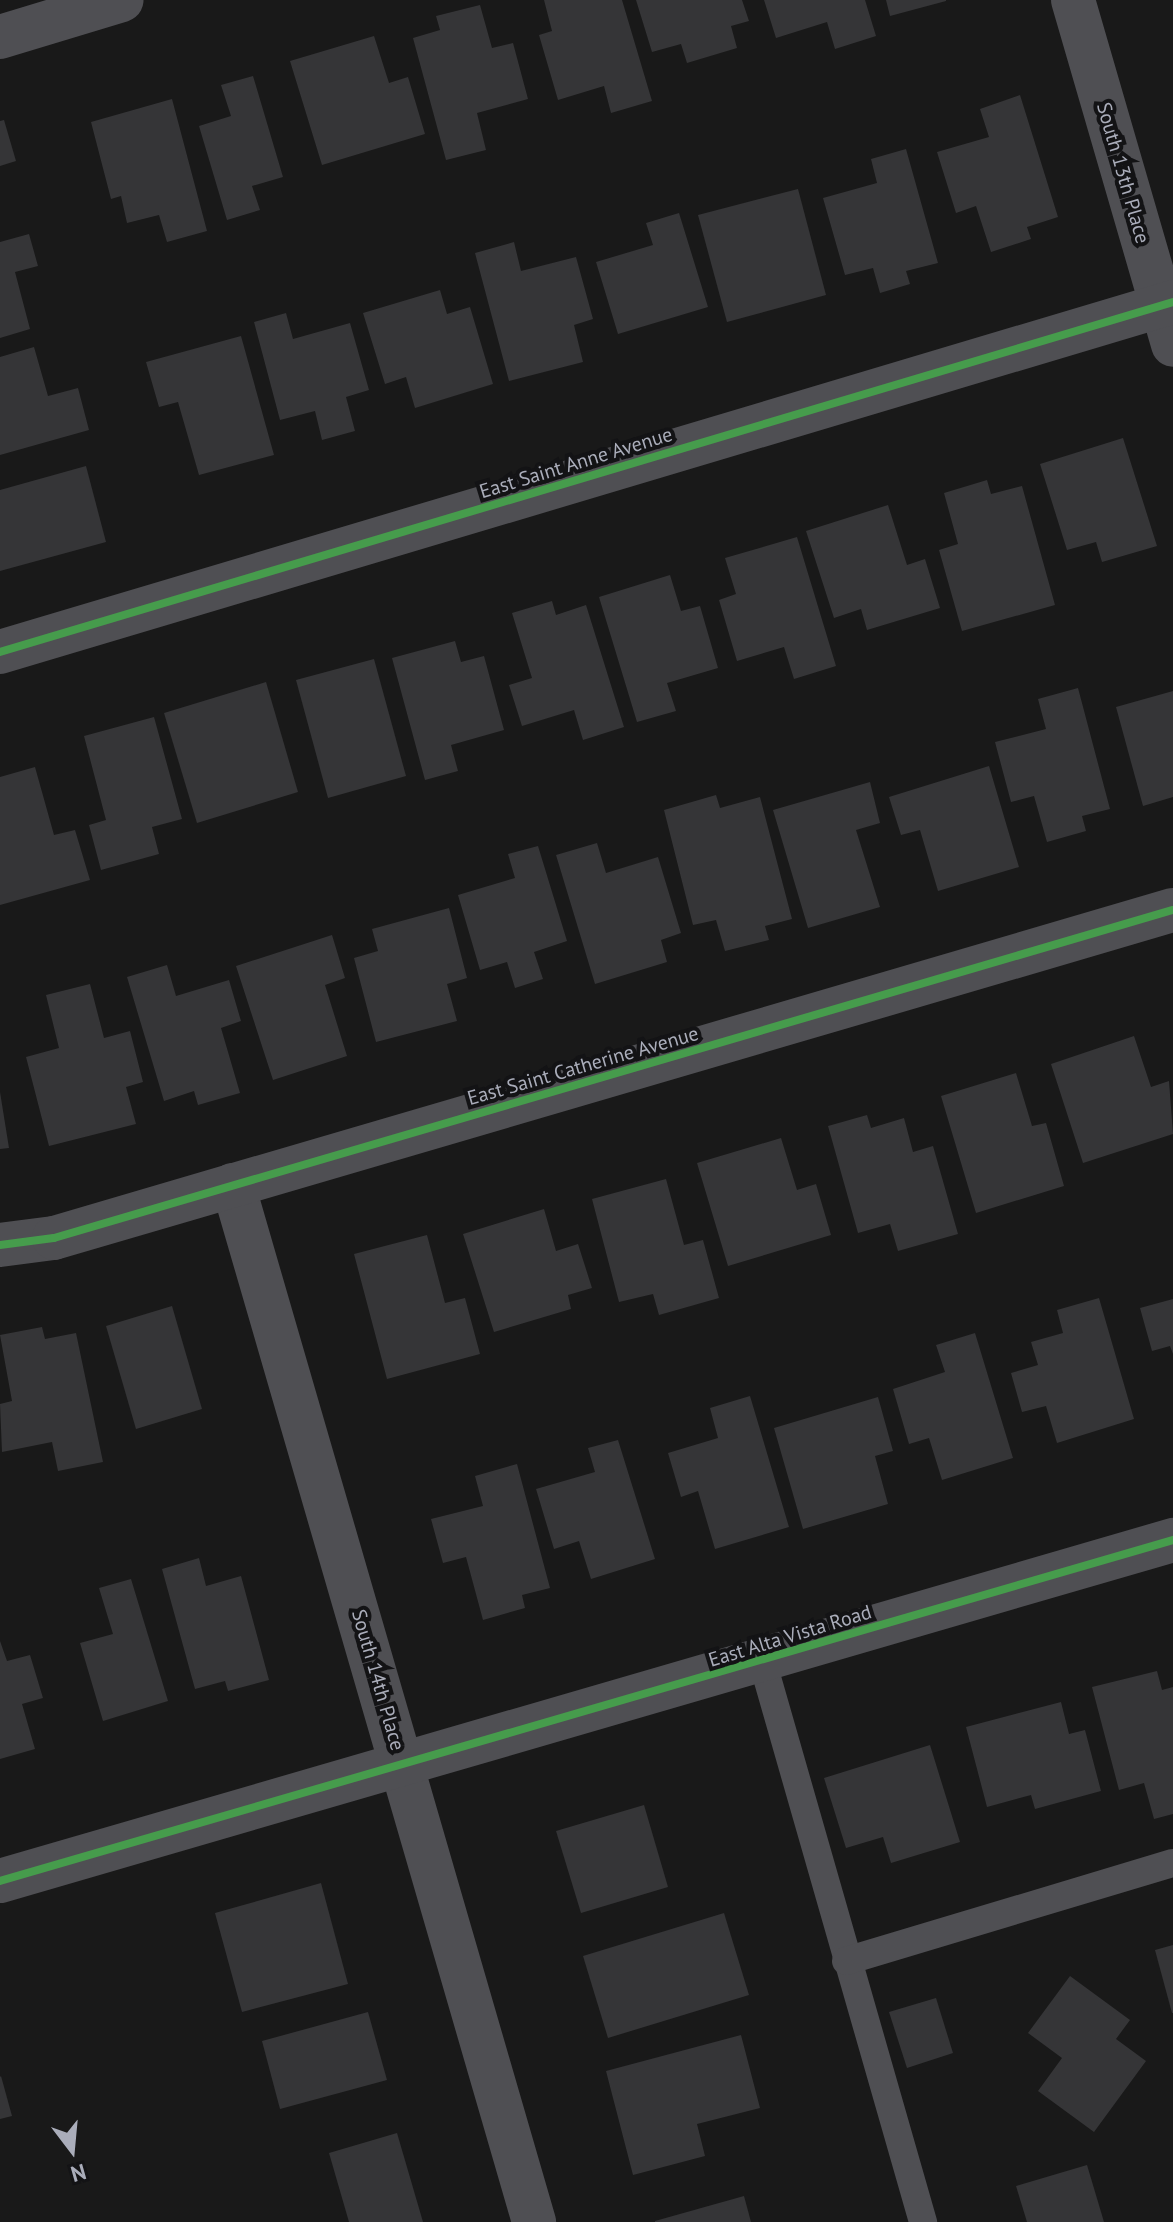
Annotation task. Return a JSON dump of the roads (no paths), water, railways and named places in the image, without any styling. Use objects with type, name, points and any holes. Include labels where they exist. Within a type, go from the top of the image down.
[{"type":"street","points":[[0,37],[122,0]]},
{"type":"street","name":"South 13th Place","points":[[1073,0],[1169,317]]},
{"type":"street","name":"East Saint Anne Avenue","points":[[0,652],[1169,317]]},
{"type":"street","name":"East Saint Catherine Avenue","points":[[0,1245],[54,1238],[1173,910]]},
{"type":"street","name":"South 14th Place","points":[[233,1185],[534,2222]]},
{"type":"street","name":"East Alta Vista Road","points":[[0,1881],[403,1768],[1173,1540]]},
{"type":"lane","points":[[762,1660],[923,2222]]},
{"type":"lane","points":[[846,1961],[1173,1863]]}]
